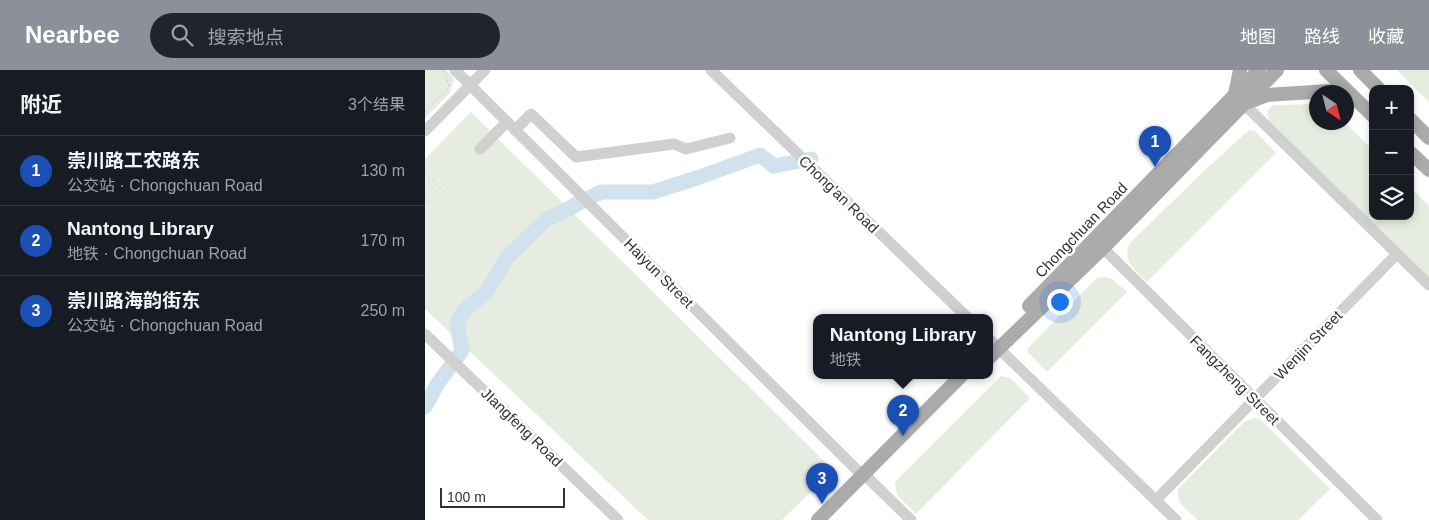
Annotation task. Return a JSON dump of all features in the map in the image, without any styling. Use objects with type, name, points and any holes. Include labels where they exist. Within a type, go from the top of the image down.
[{"type":"main road","points":[[1240,70],[1240,99],[1309,92]]},
{"type":"main road","name":"Chongchuan Road","points":[[1240,99],[1259,70]]},
{"type":"main road","name":"Chongchuan Road","points":[[993,346],[1099,244],[1240,99],[1277,70]]},
{"type":"main road","points":[[1326,70],[1339,85]]},
{"type":"main road","points":[[1366,73],[1376,85]]},
{"type":"main road","points":[[1354,100],[1369,113]]},
{"type":"main road","points":[[1414,123],[1429,138]]},
{"type":"main road","points":[[1414,156],[1429,170]]},
{"type":"main road","points":[[830,520],[866,477],[958,379]]},
{"type":"main road","points":[[818,520],[969,379]]},
{"type":"street","name":"Haiyun Street","points":[[455,70],[911,520]]},
{"type":"street","points":[[425,131],[485,70]]},
{"type":"street","name":"Chong'an Road","points":[[711,70],[964,314]]},
{"type":"street","points":[[1240,99],[1429,286]]},
{"type":"street","points":[[479,150],[511,126],[531,114],[576,157],[674,144],[686,149],[731,138]]},
{"type":"street","name":"Fangzheng Street","points":[[1099,244],[1377,520]]},
{"type":"street","name":"Wenjin Street","points":[[1156,500],[1397,254]]},
{"type":"street","name":"JIangfeng Road","points":[[425,334],[618,520]]},
{"type":"street","points":[[993,348],[1176,520]]},
{"type":"path","points":[[425,112],[449,86],[445,73],[442,70]]},
{"type":"path","points":[[425,173],[445,193]]},
{"type":"path","points":[[425,197],[433,205]]},
{"type":"shaded area","points":[[425,70],[446,70],[454,78],[450,93],[425,118]]},
{"type":"shaded area","points":[[1397,70],[1429,70],[1429,102],[1414,85]]},
{"type":"shaded area","points":[[1309,104],[1309,130],[1352,130],[1369,146],[1369,220],[1269,122],[1267,111],[1273,105]]},
{"type":"shaded area","points":[[471,112],[833,470],[782,520],[648,520],[425,309],[425,159]]},
{"type":"shaded area","points":[[1249,130],[1255,131],[1276,153],[1147,282],[1130,264],[1128,259],[1128,248],[1131,242]]},
{"type":"shaded area","points":[[1414,191],[1429,206],[1429,278],[1370,220],[1414,220]]},
{"type":"shaded area","points":[[1105,277],[1112,279],[1127,292],[1047,372],[1028,352],[1028,348],[1097,278]]},
{"type":"shaded area","points":[[1001,376],[1010,378],[1030,398],[916,514],[897,495],[895,482]]},
{"type":"shaded area","points":[[1254,418],[1260,419],[1330,489],[1298,520],[1198,520],[1180,502],[1178,498],[1179,488],[1244,422]]},
{"type":"waterway","points":[[425,407],[438,383],[462,351],[458,319],[468,307],[487,292],[507,257],[546,220],[601,192],[653,192],[760,155],[774,166],[811,159]]},
{"type":"place","name":"崇川路工农路东","points":[[1155,167]]},
{"type":"place","name":"Nantong Library","points":[[903,436]]},
{"type":"place","name":"崇川路海韵街东","points":[[822,504]]}]
